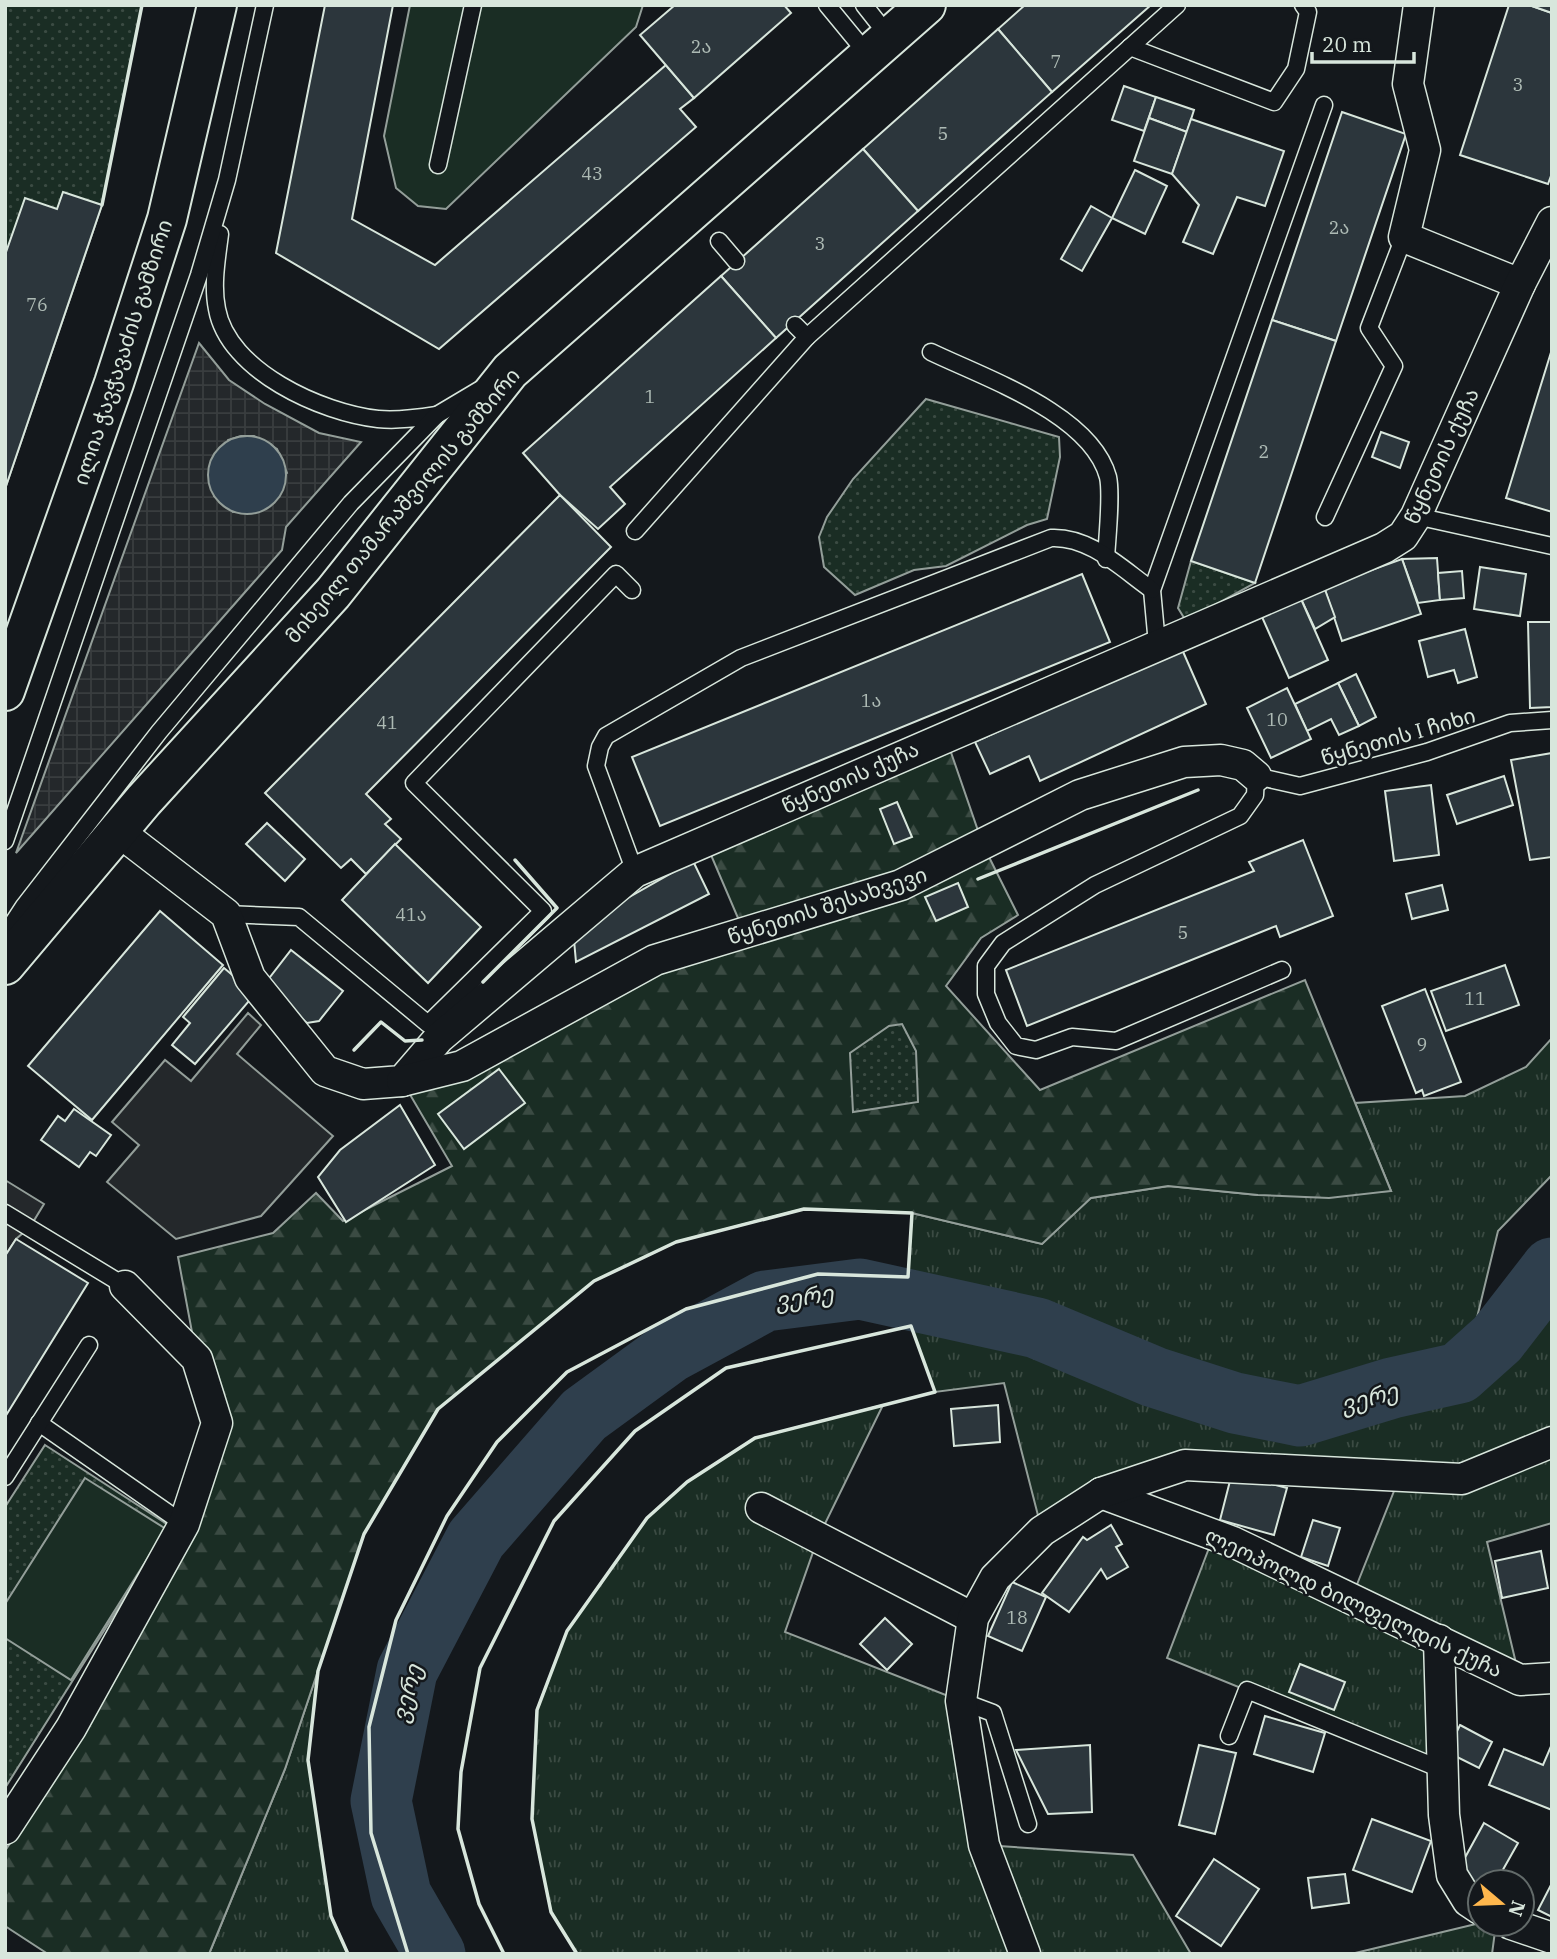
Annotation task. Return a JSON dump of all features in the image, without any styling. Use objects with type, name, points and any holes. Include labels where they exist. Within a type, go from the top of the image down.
[{"type":"main road","name":"ილია ჭავჭავაძის გამზირი","points":[[5,691],[114,383],[167,219],[217,5]]},
{"type":"main road","name":"მიხეილ თამარაშვილის გამზირი","points":[[118,831],[333,593],[510,371],[926,5]]},
{"type":"main road","points":[[5,965],[118,831]]},
{"type":"street","points":[[1419,5],[1408,84],[1425,150],[1404,237],[1520,284]]},
{"type":"street","name":"წყნეთის ქუჩა","points":[[402,1081],[439,1038],[635,872],[1384,548],[1403,536],[1416,516],[1520,284],[1552,222]]},
{"type":"street","name":"წყნეთის შესახვევი","points":[[402,1081],[462,1066],[655,960],[901,885],[1080,795],[1184,762],[1221,760],[1243,765],[1256,776]]},
{"type":"street","points":[[118,831],[226,914],[250,978],[325,1072],[363,1084],[402,1081]]},
{"type":"street","points":[[5,1829],[71,1728],[184,1524],[217,1423],[197,1359],[125,1286]]},
{"type":"street","points":[[1025,1954],[984,1845],[961,1702],[973,1618],[995,1578],[1042,1531],[1101,1493],[1185,1465],[1462,1479],[1552,1442]]},
{"type":"street","name":"ლეოპოლდ ბილფელდის ქუჩა","points":[[1101,1493],[1233,1542],[1520,1679],[1552,1678]]},
{"type":"street","points":[[761,1508],[973,1618]]},
{"type":"street","points":[[1439,1640],[1444,1815],[1452,1875],[1466,1898]]},
{"type":"lane","points":[[265,5],[228,180],[217,257],[217,311],[230,341],[248,361],[312,401],[347,414],[391,419],[437,415]]},
{"type":"lane","points":[[438,165],[473,5]]},
{"type":"lane","points":[[827,5],[879,47]]},
{"type":"lane","points":[[864,5],[879,47]]},
{"type":"lane","points":[[635,531],[801,331],[1177,5]]},
{"type":"lane","points":[[1130,47],[1274,102],[1296,69],[1308,12],[1303,5]]},
{"type":"lane","points":[[1157,644],[1152,590],[1324,105]]},
{"type":"lane","points":[[5,841],[200,275],[228,180]]},
{"type":"lane","points":[[1325,517],[1394,366],[1369,328],[1404,237]]},
{"type":"lane","points":[[719,241],[736,261]]},
{"type":"lane","points":[[931,352],[1046,409],[1089,441],[1108,478],[1106,559]]},
{"type":"lane","points":[[5,935],[24,906],[151,743],[298,564],[401,449],[437,415],[510,371]]},
{"type":"lane","points":[[1416,516],[1552,546]]},
{"type":"lane","points":[[635,872],[596,766],[600,747],[607,736],[741,658],[1051,538],[1068,537],[1083,542],[1152,590]]},
{"type":"lane","points":[[226,914],[299,917],[428,1024],[543,911],[414,783],[616,574],[632,590]]},
{"type":"lane","name":"წყნეთის I ჩიხი","points":[[1256,776],[1300,786],[1427,752],[1510,723],[1552,720]]},
{"type":"lane","points":[[1256,776],[1255,796],[1240,816],[1095,885],[1003,943],[985,966],[986,994],[998,1023],[1016,1046],[1036,1050],[1072,1037],[1116,1041],[1282,970]]},
{"type":"lane","points":[[5,1213],[125,1286]]},
{"type":"lane","points":[[5,1477],[89,1345]]},
{"type":"lane","points":[[39,1423],[184,1524]]},
{"type":"lane","points":[[1229,1736],[1247,1690],[1443,1770]]},
{"type":"lane","points":[[961,1702],[993,1713],[1028,1824]]},
{"type":"green space","points":[[5,5],[142,5],[102,205],[5,489]]},
{"type":"green space","points":[[410,5],[643,5],[636,27],[446,209],[418,206],[396,188],[384,136]]},
{"type":"green space","points":[[926,399],[1059,437],[1060,457],[1047,519],[1027,525],[946,566],[914,570],[855,595],[824,567],[819,537],[827,517],[853,479]]},
{"type":"green space","points":[[1191,561],[1255,583],[1186,621],[1178,608]]},
{"type":"green space","points":[[945,735],[983,845],[1018,915],[981,938],[946,986],[1040,1090],[1305,980],[1391,1191],[1329,1198],[1258,1195],[1168,1186],[1091,1198],[1042,1244],[912,1213],[803,1209],[676,1242],[594,1281],[438,1409],[364,1534],[285,1769],[209,1954],[48,1954],[5,1926],[5,1851],[72,1747],[217,1423],[197,1359],[178,1257],[273,1233],[316,1193],[343,1221],[452,1166],[402,1081],[744,932],[705,841]]},
{"type":"green space","points":[[902,1024],[916,1051],[918,1102],[853,1112],[850,1053],[889,1026]]},
{"type":"green space","points":[[1552,1038],[1552,1175],[1498,1231],[1474,1330],[1425,1365],[1362,1383],[1285,1394],[1201,1375],[1099,1324],[1024,1296],[908,1277],[912,1213],[1042,1244],[1090,1198],[1169,1186],[1258,1195],[1391,1191],[1355,1103],[1465,1096],[1526,1067]]},
{"type":"green space","points":[[1552,1237],[1552,1523],[1487,1542],[1520,1680],[1440,1640],[1443,1770],[1167,1658],[1214,1535],[1352,1597],[1400,1476],[1185,1465],[1042,1531],[1004,1383],[935,1392],[911,1326],[1052,1351],[1154,1396],[1288,1431],[1469,1388],[1521,1328],[1531,1282]]},
{"type":"green space","points":[[883,1405],[818,1538],[785,1632],[961,1701],[984,1845],[1133,1855],[1191,1954],[577,1954],[551,1912],[532,1819],[537,1710],[567,1631],[647,1518],[687,1482],[755,1438]]},
{"type":"green space","points":[[45,1445],[170,1526],[5,1788],[5,1507]]},
{"type":"green space","points":[[85,1478],[166,1529],[71,1680],[5,1638],[5,1604]]},
{"type":"green space","points":[[318,1671],[308,1760],[331,1916],[348,1954],[209,1954],[285,1769]]},
{"type":"green space","points":[[1466,1926],[1466,1938],[1494,1938],[1492,1954],[1351,1954]]},
{"type":"shaded area","points":[[199,343],[229,380],[265,404],[319,433],[361,442],[286,527],[282,550],[16,853]],"holes":[[[254,436],[277,449],[287,473],[233,512],[214,496],[228,440]]]},
{"type":"shaded area","points":[[248,1013],[261,1025],[237,1054],[333,1136],[261,1216],[176,1239],[107,1182],[139,1145],[112,1122],[165,1060],[191,1081]]},
{"type":"shaded area","points":[[5,1180],[44,1204],[30,1227],[16,1239],[5,1256]]},
{"type":"water","points":[[247,436],[262,439],[275,447],[283,460],[286,475],[283,490],[275,503],[262,511],[247,514],[232,511],[219,503],[211,490],[208,475],[211,460],[219,447],[232,439]]},
{"type":"building","points":[[325,5],[393,5],[352,219],[435,265],[666,65],[694,98],[680,109],[696,127],[439,349],[276,253]]},
{"type":"building","points":[[675,5],[784,5],[791,13],[694,98],[640,35]]},
{"type":"building","points":[[1025,5],[1151,5],[1052,92],[998,29]]},
{"type":"building","points":[[1509,5],[1529,5],[1552,13],[1552,173],[1548,184],[1460,155]]},
{"type":"building","points":[[1529,5],[1552,5],[1552,13]]},
{"type":"building","points":[[998,29],[1052,92],[918,211],[863,149]]},
{"type":"building","points":[[1124,86],[1156,97],[1144,131],[1112,120]]},
{"type":"building","points":[[1156,97],[1194,110],[1187,132],[1149,118]]},
{"type":"building","points":[[1342,112],[1406,134],[1336,341],[1272,320]]},
{"type":"building","points":[[1149,118],[1187,132],[1172,174],[1134,161]]},
{"type":"building","points":[[1191,119],[1284,151],[1265,206],[1237,197],[1213,254],[1183,242],[1199,205],[1172,174]]},
{"type":"building","points":[[863,149],[918,211],[776,338],[721,276]]},
{"type":"building","points":[[1135,170],[1167,186],[1145,234],[1112,218]]},
{"type":"building","points":[[63,192],[102,205],[5,489],[5,255],[25,198],[57,209]]},
{"type":"building","points":[[1091,206],[1112,218],[1082,271],[1061,259]]},
{"type":"building","points":[[721,276],[776,338],[610,487],[625,504],[598,529],[560,495],[523,453]]},
{"type":"building","points":[[1272,320],[1336,341],[1255,583],[1191,561]]},
{"type":"building","points":[[1552,349],[1552,512],[1506,498]]},
{"type":"building","points":[[1381,432],[1409,442],[1400,468],[1372,457]]},
{"type":"building","points":[[560,495],[611,547],[366,794],[391,819],[385,824],[401,839],[366,874],[351,859],[341,868],[265,793]]},
{"type":"building","points":[[1437,558],[1440,600],[1418,603],[1402,559]]},
{"type":"building","points":[[1402,559],[1421,614],[1342,641],[1324,587]]},
{"type":"building","points":[[1480,567],[1526,574],[1520,616],[1474,609]]},
{"type":"building","points":[[1462,571],[1464,598],[1440,600],[1438,573]]},
{"type":"building","points":[[1082,574],[1110,642],[660,826],[632,757]]},
{"type":"building","points":[[1324,587],[1335,617],[1315,629],[1301,599]]},
{"type":"building","points":[[1301,599],[1328,660],[1289,678],[1262,617]]},
{"type":"building","points":[[1528,622],[1552,622],[1552,707],[1530,708]]},
{"type":"building","points":[[1465,629],[1477,677],[1458,683],[1454,670],[1428,677],[1419,641]]},
{"type":"building","points":[[1181,647],[1206,704],[1040,781],[1029,756],[990,774],[975,742]]},
{"type":"building","points":[[1356,674],[1376,717],[1359,726],[1338,683]]},
{"type":"building","points":[[1338,683],[1359,726],[1339,735],[1331,719],[1307,731],[1295,704]]},
{"type":"building","points":[[1287,688],[1311,739],[1271,758],[1247,708]]},
{"type":"building","points":[[1552,753],[1552,857],[1530,860],[1511,760]]},
{"type":"building","points":[[1504,776],[1513,805],[1457,824],[1447,795]]},
{"type":"building","points":[[1431,785],[1439,855],[1394,861],[1385,791]]},
{"type":"building","points":[[897,802],[912,837],[894,844],[880,809]]},
{"type":"building","points":[[267,823],[305,859],[285,881],[246,844]]},
{"type":"building","points":[[1303,840],[1333,916],[1280,937],[1276,926],[1027,1026],[1006,970],[1254,871],[1249,862]]},
{"type":"building","points":[[395,844],[481,927],[428,983],[342,900]]},
{"type":"building","points":[[693,861],[709,894],[576,962],[573,929]]},
{"type":"building","points":[[958,883],[968,907],[936,921],[925,897]]},
{"type":"building","points":[[1442,885],[1448,910],[1412,919],[1406,894]]},
{"type":"building","points":[[160,911],[223,965],[92,1120],[28,1066]]},
{"type":"building","points":[[291,950],[343,991],[319,1021],[307,1023],[269,991],[267,981]]},
{"type":"building","points":[[1505,965],[1519,1005],[1446,1031],[1431,991]]},
{"type":"building","points":[[224,968],[255,994],[195,1064],[172,1045],[190,1023],[183,1017]]},
{"type":"building","points":[[1425,989],[1461,1082],[1424,1096],[1422,1090],[1416,1093],[1382,1006]]},
{"type":"building","points":[[499,1069],[525,1103],[464,1149],[438,1114]]},
{"type":"building","points":[[400,1105],[435,1165],[346,1222],[318,1177],[340,1150]]},
{"type":"building","points":[[74,1109],[111,1135],[96,1156],[90,1152],[79,1167],[41,1140],[58,1116],[65,1121]]},
{"type":"building","points":[[16,1239],[88,1283],[5,1417],[5,1256]]},
{"type":"building","points":[[998,1405],[1000,1442],[954,1446],[951,1409]]},
{"type":"building","points":[[1232,1473],[1287,1488],[1274,1535],[1220,1520]]},
{"type":"building","points":[[1313,1520],[1340,1528],[1328,1566],[1301,1557]]},
{"type":"building","points":[[1111,1525],[1122,1544],[1116,1547],[1128,1567],[1107,1579],[1101,1569],[1069,1612],[1042,1593],[1083,1537],[1087,1540]]},
{"type":"building","points":[[1541,1551],[1548,1588],[1502,1598],[1495,1561]]},
{"type":"building","points":[[1012,1582],[1046,1597],[1022,1651],[988,1636]]},
{"type":"building","points":[[885,1618],[912,1644],[887,1670],[860,1644]]},
{"type":"building","points":[[1300,1664],[1345,1682],[1334,1710],[1289,1692]]},
{"type":"building","points":[[1265,1716],[1325,1733],[1313,1772],[1254,1754]]},
{"type":"building","points":[[1460,1725],[1492,1742],[1479,1768],[1447,1752]]},
{"type":"building","points":[[1552,1744],[1552,1810],[1489,1785],[1504,1749],[1543,1765]]},
{"type":"building","points":[[1090,1745],[1092,1812],[1048,1814],[1016,1750]]},
{"type":"building","points":[[1199,1745],[1236,1753],[1215,1834],[1179,1825]]},
{"type":"building","points":[[1372,1819],[1431,1841],[1412,1892],[1353,1870]]},
{"type":"building","points":[[1484,1823],[1518,1843],[1504,1868],[1466,1868],[1466,1880],[1456,1874]]},
{"type":"building","points":[[1214,1859],[1259,1889],[1221,1946],[1176,1916]]},
{"type":"building","points":[[1345,1874],[1349,1903],[1312,1908],[1308,1878]]},
{"type":"building","points":[[1552,1883],[1552,1917],[1538,1910]]},
{"type":"waterway","name":"ვერე","points":[[435,1954],[401,1895],[381,1801],[407,1671],[476,1539],[584,1415],[669,1353],[765,1301],[860,1289],[1037,1328],[1154,1377],[1235,1403],[1300,1416],[1392,1388],[1459,1373],[1497,1339],[1552,1268]]},
{"type":"wall","points":[[102,205],[142,5]]},
{"type":"wall","points":[[978,879],[1198,790]]},
{"type":"wall","points":[[483,982],[557,908],[515,860]]},
{"type":"wall","points":[[354,1050],[381,1022],[405,1041],[422,1040]]},
{"type":"wall","points":[[348,1954],[331,1916],[308,1760],[318,1671],[364,1534],[438,1409],[594,1281],[676,1242],[804,1209],[912,1213],[908,1277],[818,1274],[686,1309],[567,1372],[497,1442],[447,1516],[396,1620],[369,1727],[371,1833],[408,1954]]},
{"type":"wall","points":[[504,1954],[479,1904],[458,1829],[461,1772],[480,1668],[554,1521],[635,1431],[726,1368],[911,1326],[935,1392],[755,1438],[687,1482],[647,1518],[567,1631],[537,1710],[532,1819],[551,1912],[577,1954]]}]
